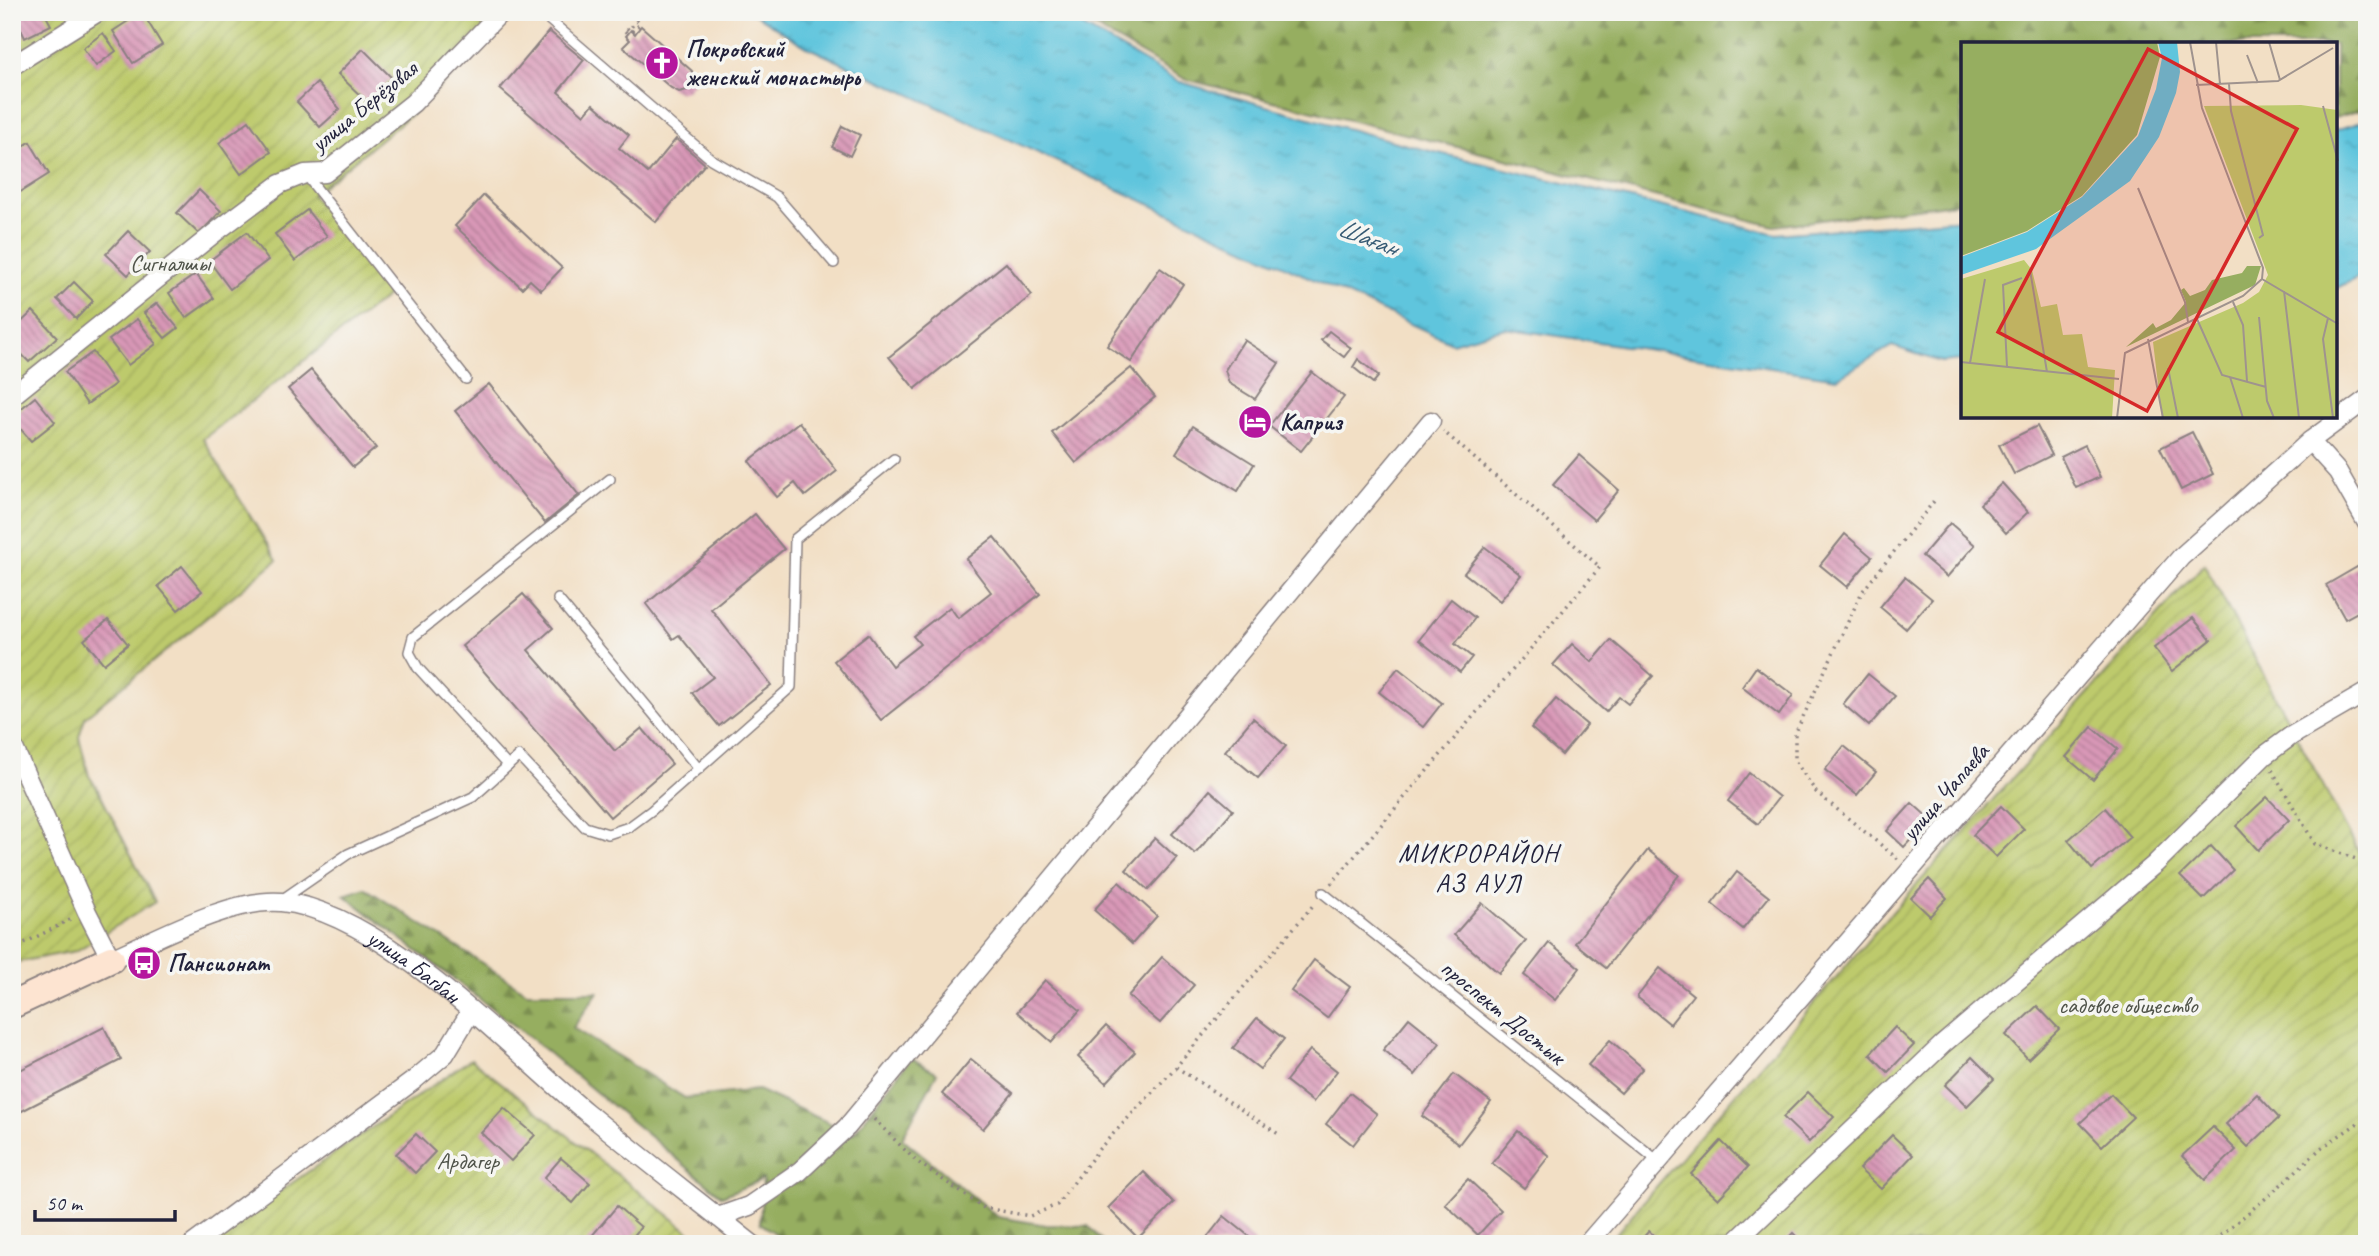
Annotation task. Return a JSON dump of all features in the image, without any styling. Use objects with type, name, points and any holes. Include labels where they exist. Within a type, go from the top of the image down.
[{"type":"street","points":[[12,66],[98,12]]},
{"type":"street","name":"улица Берёзовая","points":[[12,396],[217,231],[280,184],[305,174],[325,173],[413,103],[501,12]]},
{"type":"street","name":"улица Чапаева","points":[[1587,1244],[2181,557],[2310,441],[2367,399]]},
{"type":"street","points":[[718,1217],[749,1206],[800,1171],[846,1127],[1431,421]]},
{"type":"street","points":[[2310,441],[2338,472],[2367,523]]},
{"type":"street","points":[[1733,1244],[1943,1044],[2155,864],[2264,756],[2291,736],[2367,692]]},
{"type":"street","points":[[12,744],[87,912],[111,959]]},
{"type":"street","name":"улица Багбан","points":[[12,1005],[111,959],[227,911],[279,902],[305,907],[354,927],[409,962],[471,1011],[585,1112],[752,1244]]},
{"type":"street","points":[[193,1244],[446,1054],[471,1011]]},
{"type":"lane","points":[[540,12],[711,159],[777,197],[834,263]]},
{"type":"lane","points":[[305,174],[466,379]]},
{"type":"lane","points":[[279,902],[348,854],[473,797],[519,756],[585,827],[608,834],[629,827],[791,687],[795,539],[894,459]]},
{"type":"lane","points":[[508,766],[418,668],[409,652],[413,637],[610,480]]},
{"type":"lane","points":[[558,599],[699,769]]},
{"type":"lane","name":"проспект Достык","points":[[1323,893],[1658,1161]]},
{"type":"path","points":[[862,1108],[916,1161],[984,1208],[1030,1216],[1057,1205],[1099,1149],[1176,1067],[1600,567],[1431,421]]},
{"type":"path","points":[[1911,869],[1816,792],[1795,761],[1795,734],[1862,592],[1935,500]]},
{"type":"path","points":[[2264,756],[2315,844],[2367,863]]},
{"type":"path","points":[[12,949],[87,912]]},
{"type":"path","points":[[1176,1067],[1280,1135]]},
{"type":"path","points":[[2210,1244],[2272,1193],[2321,1147],[2367,1117]]},
{"type":"green space","name":"Сигналшы","points":[[12,12],[515,12],[419,108],[312,195],[390,294],[203,439],[277,560],[85,717],[79,737],[89,776],[155,902],[76,951],[12,963]]},
{"type":"green space","points":[[1069,12],[2367,12],[2367,108],[2337,117],[2337,42],[1961,42],[1961,202],[1774,226],[1185,79]]},
{"type":"green space","name":"садовое общество","points":[[2204,564],[2367,867],[2367,1244],[1607,1244],[1888,917]]},
{"type":"green space","points":[[365,888],[527,992],[598,992],[573,1028],[685,1098],[758,1090],[853,1134],[911,1058],[937,1073],[902,1138],[998,1217],[1046,1225],[1088,1226],[1105,1244],[791,1244],[760,1223],[763,1179],[722,1196],[528,1036],[344,895]]},
{"type":"green space","name":"Ардагер","points":[[471,1059],[705,1244],[204,1244]]},
{"type":"water","name":"Шаған","points":[[751,12],[1058,12],[1180,82],[1414,147],[1776,234],[1961,219],[1961,360],[1941,362],[1892,346],[1837,378],[1505,328],[1452,343],[807,47]]},
{"type":"water","points":[[2367,120],[2367,273],[2337,288],[2337,129]]},
{"type":"building","points":[[44,12],[51,25],[25,38],[14,14]]},
{"type":"building","points":[[142,12],[162,45],[133,63],[113,31]]},
{"type":"building","name":"Покровский женский монастырь","points":[[641,26],[692,71],[693,84],[687,90],[679,92],[671,88],[623,47],[630,40],[626,36],[631,30],[635,34]]},
{"type":"building","points":[[549,31],[584,60],[558,92],[584,115],[593,104],[629,135],[619,148],[648,173],[676,139],[705,164],[656,222],[500,89]]},
{"type":"building","points":[[103,33],[116,51],[96,66],[83,48]]},
{"type":"building","points":[[363,49],[392,78],[368,103],[338,74]]},
{"type":"building","points":[[317,83],[340,109],[320,127],[297,102]]},
{"type":"building","points":[[249,121],[271,152],[241,174],[219,143]]},
{"type":"building","points":[[842,126],[860,135],[850,156],[832,147]]},
{"type":"building","points":[[30,142],[49,174],[14,196],[12,153]]},
{"type":"building","points":[[199,190],[221,211],[199,234],[177,213]]},
{"type":"building","points":[[484,195],[562,268],[541,290],[530,280],[522,288],[455,226]]},
{"type":"building","points":[[307,210],[327,236],[295,261],[275,234]]},
{"type":"building","points":[[128,231],[150,252],[128,275],[106,254]]},
{"type":"building","points":[[247,232],[268,260],[230,289],[209,261]]},
{"type":"building","points":[[1006,263],[1032,295],[915,389],[889,357]]},
{"type":"building","points":[[1160,268],[1183,284],[1131,362],[1107,346]]},
{"type":"building","points":[[196,274],[214,298],[186,318],[169,293]]},
{"type":"building","points":[[74,282],[93,301],[76,319],[57,299]]},
{"type":"building","points":[[157,303],[178,328],[165,338],[144,313]]},
{"type":"building","points":[[33,311],[57,337],[29,362],[12,344],[12,331]]},
{"type":"building","points":[[137,319],[156,344],[128,365],[109,340]]},
{"type":"building","points":[[1329,331],[1351,348],[1344,357],[1321,340]]},
{"type":"building","points":[[1244,340],[1279,363],[1255,399],[1229,383],[1225,370]]},
{"type":"building","points":[[93,352],[115,384],[87,404],[65,372]]},
{"type":"building","points":[[1358,359],[1379,376],[1373,383],[1353,367]]},
{"type":"building","points":[[1131,368],[1155,397],[1076,463],[1052,433]]},
{"type":"building","points":[[311,370],[376,448],[353,467],[288,389]]},
{"type":"building","points":[[1312,372],[1344,397],[1301,451],[1269,426]]},
{"type":"building","points":[[489,384],[579,495],[545,523],[455,411]]},
{"type":"building","points":[[35,397],[55,422],[31,441],[12,416]]},
{"type":"building","points":[[799,422],[837,471],[805,496],[795,483],[777,497],[749,461]]},
{"type":"building","points":[[1193,426],[1254,464],[1238,491],[1176,453]]},
{"type":"building","points":[[2037,426],[2052,455],[2014,474],[1999,445]]},
{"type":"building","points":[[2192,432],[2213,474],[2181,490],[2160,448]]},
{"type":"building","points":[[2085,445],[2100,477],[2076,488],[2061,457]]},
{"type":"building","points":[[1579,455],[1619,490],[1594,520],[1553,485]]},
{"type":"building","points":[[2002,483],[2028,512],[2006,533],[1980,504]]},
{"type":"building","points":[[755,514],[784,549],[711,609],[771,685],[719,726],[692,693],[713,677],[679,635],[673,639],[646,604]]},
{"type":"building","points":[[1950,523],[1975,545],[1947,577],[1922,556]]},
{"type":"building","points":[[1845,534],[1872,557],[1847,587],[1820,565]]},
{"type":"building","points":[[994,537],[1040,594],[881,720],[834,661],[868,634],[892,666],[920,644],[913,636],[950,607],[958,618],[991,592],[966,559]]},
{"type":"building","points":[[1485,547],[1521,575],[1500,601],[1464,573]]},
{"type":"building","points":[[182,566],[202,591],[178,610],[158,586]]},
{"type":"building","points":[[2359,566],[2367,581],[2367,607],[2345,619],[2326,585]]},
{"type":"building","points":[[1905,577],[1932,599],[1906,629],[1880,607]]},
{"type":"building","points":[[523,594],[553,628],[528,650],[615,751],[642,728],[672,764],[610,817],[462,646]]},
{"type":"building","points":[[1451,599],[1475,618],[1455,644],[1472,657],[1460,672],[1419,640]]},
{"type":"building","points":[[2193,618],[2211,640],[2172,671],[2154,648]]},
{"type":"building","points":[[108,620],[128,644],[104,664],[84,640]]},
{"type":"building","points":[[1611,640],[1653,676],[1628,704],[1619,697],[1606,712],[1553,665],[1572,644],[1592,662]]},
{"type":"building","points":[[1756,667],[1793,695],[1779,715],[1742,687]]},
{"type":"building","points":[[1398,668],[1442,703],[1423,727],[1379,692]]},
{"type":"building","points":[[1868,674],[1895,696],[1869,726],[1843,704]]},
{"type":"building","points":[[1556,699],[1587,725],[1562,755],[1531,728]]},
{"type":"building","points":[[1253,718],[1286,746],[1258,778],[1225,751]]},
{"type":"building","points":[[2092,727],[2118,749],[2093,780],[2066,757]]},
{"type":"building","points":[[1844,746],[1876,772],[1857,795],[1825,770]]},
{"type":"building","points":[[1749,773],[1779,797],[1758,824],[1728,801]]},
{"type":"building","points":[[1210,790],[1233,810],[1195,854],[1172,834]]},
{"type":"building","points":[[2267,797],[2289,820],[2258,850],[2236,826]]},
{"type":"building","points":[[1912,803],[1930,819],[1904,847],[1887,831]]},
{"type":"building","points":[[2001,806],[2024,829],[1996,857],[1973,835]]},
{"type":"building","points":[[2105,808],[2130,837],[2092,869],[2068,840]]},
{"type":"building","points":[[1155,838],[1177,858],[1148,890],[1126,870]]},
{"type":"building","points":[[2211,846],[2233,870],[2203,899],[2180,876]]},
{"type":"building","points":[[1648,850],[1679,875],[1606,968],[1575,943]]},
{"type":"building","points":[[1737,872],[1769,897],[1743,929],[1712,904]]},
{"type":"building","points":[[1929,879],[1947,898],[1930,916],[1911,898]]},
{"type":"building","points":[[1119,882],[1157,916],[1132,944],[1094,910]]},
{"type":"building","points":[[1482,903],[1526,941],[1499,973],[1454,935]]},
{"type":"building","points":[[1549,943],[1580,968],[1555,1000],[1524,975]]},
{"type":"building","points":[[1162,957],[1194,985],[1160,1023],[1128,996]]},
{"type":"building","points":[[1314,960],[1350,987],[1327,1018],[1291,991]]},
{"type":"building","points":[[1660,968],[1693,995],[1670,1024],[1637,997]]},
{"type":"building","points":[[1045,980],[1080,1010],[1052,1042],[1017,1012]]},
{"type":"building","points":[[2037,1006],[2059,1029],[2028,1059],[2006,1035]]},
{"type":"building","points":[[1257,1018],[1284,1039],[1260,1069],[1233,1048]]},
{"type":"building","points":[[1409,1018],[1440,1043],[1415,1075],[1383,1050]]},
{"type":"building","points":[[1106,1026],[1135,1052],[1106,1083],[1078,1057]]},
{"type":"building","points":[[104,1027],[121,1060],[12,1116],[12,1074]]},
{"type":"building","points":[[1895,1027],[1914,1045],[1888,1072],[1870,1054]]},
{"type":"building","points":[[1610,1040],[1643,1068],[1621,1093],[1588,1065]]},
{"type":"building","points":[[1310,1050],[1337,1071],[1313,1102],[1286,1081]]},
{"type":"building","points":[[1972,1057],[1994,1079],[1967,1106],[1945,1085]]},
{"type":"building","points":[[971,1059],[1013,1093],[983,1129],[942,1094]]},
{"type":"building","points":[[1454,1074],[1491,1102],[1459,1144],[1422,1116]]},
{"type":"building","points":[[1808,1092],[1834,1117],[1809,1142],[1783,1117]]},
{"type":"building","points":[[1350,1093],[1377,1114],[1353,1145],[1326,1124]]},
{"type":"building","points":[[2111,1094],[2133,1117],[2102,1146],[2080,1123]]},
{"type":"building","points":[[2257,1094],[2279,1118],[2248,1147],[2226,1124]]},
{"type":"building","points":[[504,1108],[535,1135],[511,1161],[481,1133]]},
{"type":"building","points":[[2213,1127],[2236,1150],[2205,1180],[2182,1156]]},
{"type":"building","points":[[1518,1131],[1549,1156],[1524,1188],[1492,1163]]},
{"type":"building","points":[[416,1134],[435,1152],[415,1173],[396,1154]]},
{"type":"building","points":[[1892,1135],[1913,1155],[1881,1189],[1859,1169]]},
{"type":"building","points":[[1721,1141],[1748,1167],[1718,1199],[1691,1174]]},
{"type":"building","points":[[561,1158],[590,1183],[573,1203],[544,1178]]},
{"type":"building","points":[[1144,1172],[1174,1203],[1138,1238],[1108,1208]]},
{"type":"building","points":[[1468,1179],[1501,1210],[1478,1235],[1445,1204]]},
{"type":"building","points":[[617,1206],[641,1227],[627,1244],[585,1244]]},
{"type":"building","points":[[1224,1216],[1255,1241],[1253,1244],[1202,1244]]},
{"type":"building","points":[[1649,1231],[1663,1244],[1637,1244]]},
{"type":"building","points":[[1793,1233],[1804,1244],[1782,1244]]},
{"type":"place","name":"Покровский женский монастырь","points":[[662,63]]},
{"type":"place","name":"Каприз","points":[[1255,422]]},
{"type":"place","name":"Пансионат","points":[[144,963]]},
{"type":"district","name":"МИКРОРАЙОН АЗ АУЛ","points":[[1479,868]]}]
